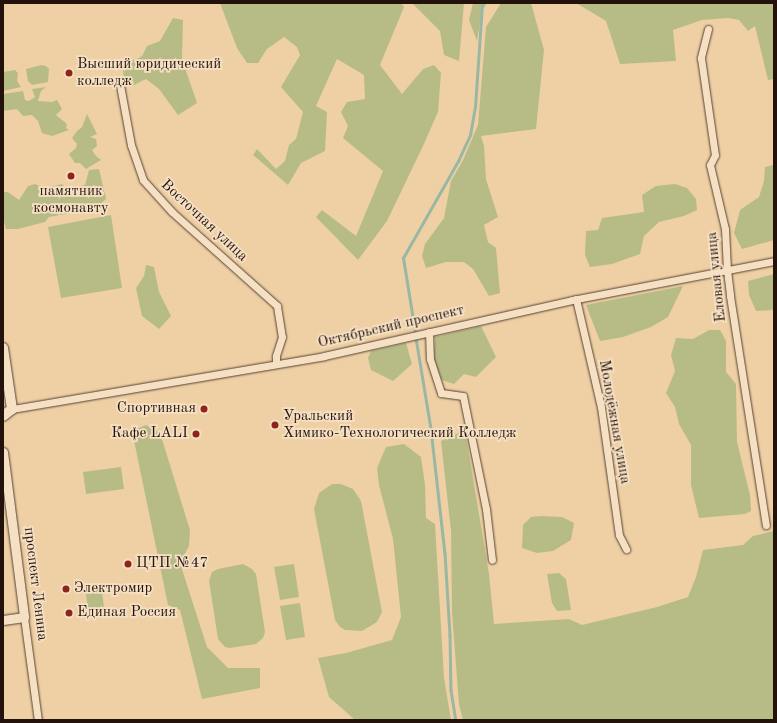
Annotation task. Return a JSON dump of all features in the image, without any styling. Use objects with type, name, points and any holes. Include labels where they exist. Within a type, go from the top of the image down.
[{"type":"main road","points":[[3,348],[12,409],[3,416]]},
{"type":"street","name":"Еловая улица","points":[[708,29],[701,58],[715,155],[710,165],[725,229],[727,270],[766,525]]},
{"type":"street","name":"Восточная улица","points":[[120,85],[131,145],[143,180],[172,212],[277,306],[282,336],[276,356],[276,364]]},
{"type":"street","name":"Октябрьский проспект","points":[[12,409],[324,356],[576,299],[774,261]]},
{"type":"street","name":"Молодёжная улица","points":[[576,299],[599,399],[619,535],[626,549]]},
{"type":"street","points":[[429,332],[430,360],[441,393],[463,396],[486,510],[492,560]]},
{"type":"street","name":"проспект Ленина","points":[[3,452],[38,720]]},
{"type":"street","points":[[3,620],[24,617]]},
{"type":"green space","points":[[220,3],[401,3],[404,7],[380,65],[402,94],[423,69],[434,65],[441,73],[438,112],[423,146],[387,221],[358,260],[316,217],[322,210],[356,236],[383,171],[343,138],[348,126],[341,112],[347,102],[365,99],[364,75],[337,59],[316,106],[327,112],[325,151],[301,163],[288,185],[253,155],[257,149],[276,169],[285,161],[289,145],[296,139],[303,112],[281,87],[300,55],[297,47],[284,37],[267,49],[258,63],[247,63],[237,48]]},
{"type":"green space","points":[[412,3],[464,3],[459,61],[444,55],[440,31]]},
{"type":"green space","points":[[473,3],[487,3],[482,11],[477,41],[469,20]]},
{"type":"green space","points":[[501,3],[531,3],[544,50],[536,129],[481,136],[484,146],[486,179],[498,217],[484,225],[488,242],[496,248],[500,293],[489,296],[473,269],[464,262],[446,262],[426,268],[422,256],[425,244],[444,218],[451,181],[463,160],[478,125],[486,27]]},
{"type":"green space","points":[[576,3],[774,3],[774,79],[768,80],[755,26],[748,31],[739,20],[728,18],[702,20],[673,30],[676,61],[620,64],[606,21]]},
{"type":"green space","points":[[173,18],[183,20],[182,59],[197,103],[178,115],[159,89],[146,79],[132,86],[124,79],[122,62],[137,59],[142,56],[147,46],[160,41]]},
{"type":"green space","points":[[41,65],[46,66],[49,69],[48,82],[32,85],[28,81],[26,69]]},
{"type":"green space","points":[[15,70],[18,73],[17,81],[21,87],[3,91],[3,72]]},
{"type":"green space","points":[[46,87],[41,91],[38,101],[52,102],[57,100],[62,109],[56,115],[67,124],[66,128],[69,130],[52,136],[42,133],[38,121],[32,115],[23,116],[17,109],[3,111],[3,94],[23,91],[25,100],[29,101],[35,97],[32,89]]},
{"type":"green space","points":[[87,114],[97,134],[90,137],[96,139],[97,146],[92,150],[101,160],[86,169],[80,163],[75,163],[69,154],[76,148],[77,144],[72,138],[82,127]]},
{"type":"green space","points":[[773,165],[774,240],[742,249],[734,233],[740,210],[759,197],[764,181],[765,167]]},
{"type":"green space","points":[[99,169],[106,199],[94,209],[49,217],[45,222],[18,229],[6,229],[3,218],[3,192],[8,192],[19,200],[28,186],[35,184],[45,188],[62,184],[67,189],[85,185],[89,170]]},
{"type":"green space","points":[[675,184],[687,188],[696,199],[697,210],[684,216],[659,222],[644,236],[640,254],[612,264],[590,267],[585,255],[586,231],[598,230],[602,218],[644,212],[642,195],[656,186]]},
{"type":"green space","points":[[111,215],[122,288],[61,298],[48,227]]},
{"type":"green space","points":[[146,265],[154,267],[159,292],[171,316],[159,329],[142,316],[136,288],[144,276]]},
{"type":"green space","points":[[774,274],[774,310],[756,311],[749,295],[748,281]]},
{"type":"green space","points":[[683,286],[668,317],[651,327],[623,337],[600,341],[586,305]]},
{"type":"green space","points":[[481,326],[496,357],[476,377],[464,374],[454,384],[442,380],[434,361],[435,337]]},
{"type":"green space","points":[[709,330],[720,330],[726,341],[726,372],[736,384],[737,442],[750,495],[751,511],[745,514],[699,518],[691,485],[691,445],[679,424],[675,407],[666,393],[675,371],[671,355],[676,338],[693,339]]},
{"type":"green space","points":[[406,343],[412,364],[393,381],[371,370],[368,358],[371,351]]},
{"type":"green space","points":[[146,425],[157,431],[161,436],[190,530],[189,546],[180,563],[207,647],[228,668],[260,668],[260,688],[202,699],[180,610],[168,605],[132,431]]},
{"type":"green space","points":[[465,430],[489,574],[494,624],[569,619],[582,625],[657,607],[688,597],[696,577],[703,550],[743,545],[753,536],[774,531],[774,720],[463,720],[459,705],[452,613],[451,531],[441,441]]},
{"type":"green space","points":[[404,444],[421,457],[425,485],[426,518],[435,524],[444,678],[451,720],[355,720],[329,697],[318,658],[346,653],[392,640],[401,617],[393,539],[379,485],[377,468],[386,447]]},
{"type":"green space","points":[[121,467],[124,489],[86,494],[83,472]]},
{"type":"green space","points":[[332,484],[341,484],[353,489],[361,501],[382,612],[377,622],[362,631],[345,630],[340,627],[335,620],[314,509],[319,493]]},
{"type":"green space","points":[[531,517],[562,517],[574,523],[571,540],[553,551],[537,553],[522,548],[523,525]]},
{"type":"green space","points":[[243,564],[252,569],[256,574],[265,632],[263,638],[256,644],[230,648],[225,647],[218,639],[209,581],[212,572],[218,569]]},
{"type":"green space","points":[[294,564],[299,597],[280,600],[274,567]]},
{"type":"green space","points":[[559,573],[566,579],[571,610],[557,611],[552,603],[547,574]]},
{"type":"green space","points":[[101,585],[104,607],[88,610],[85,587]]},
{"type":"green space","points":[[300,603],[305,637],[286,640],[280,606]]},
{"type":"waterway","points":[[415,332],[403,258],[458,161],[470,135],[475,107],[482,3]]},
{"type":"waterway","points":[[416,338],[431,429],[445,553],[450,635],[451,690],[456,720]]},
{"type":"place","name":"Высший юридический колледж","points":[[69,73]]},
{"type":"place","name":"памятник космонавту","points":[[71,176]]},
{"type":"place","name":"Спортивная","points":[[204,409]]},
{"type":"place","name":"Уральский Химико-Технологический Колледж","points":[[275,425]]},
{"type":"place","name":"Кафе LALI","points":[[196,434]]},
{"type":"place","name":"ЦТП №47","points":[[128,564]]},
{"type":"place","name":"Электромир","points":[[66,589]]},
{"type":"place","name":"Единая Россия","points":[[69,613]]}]
